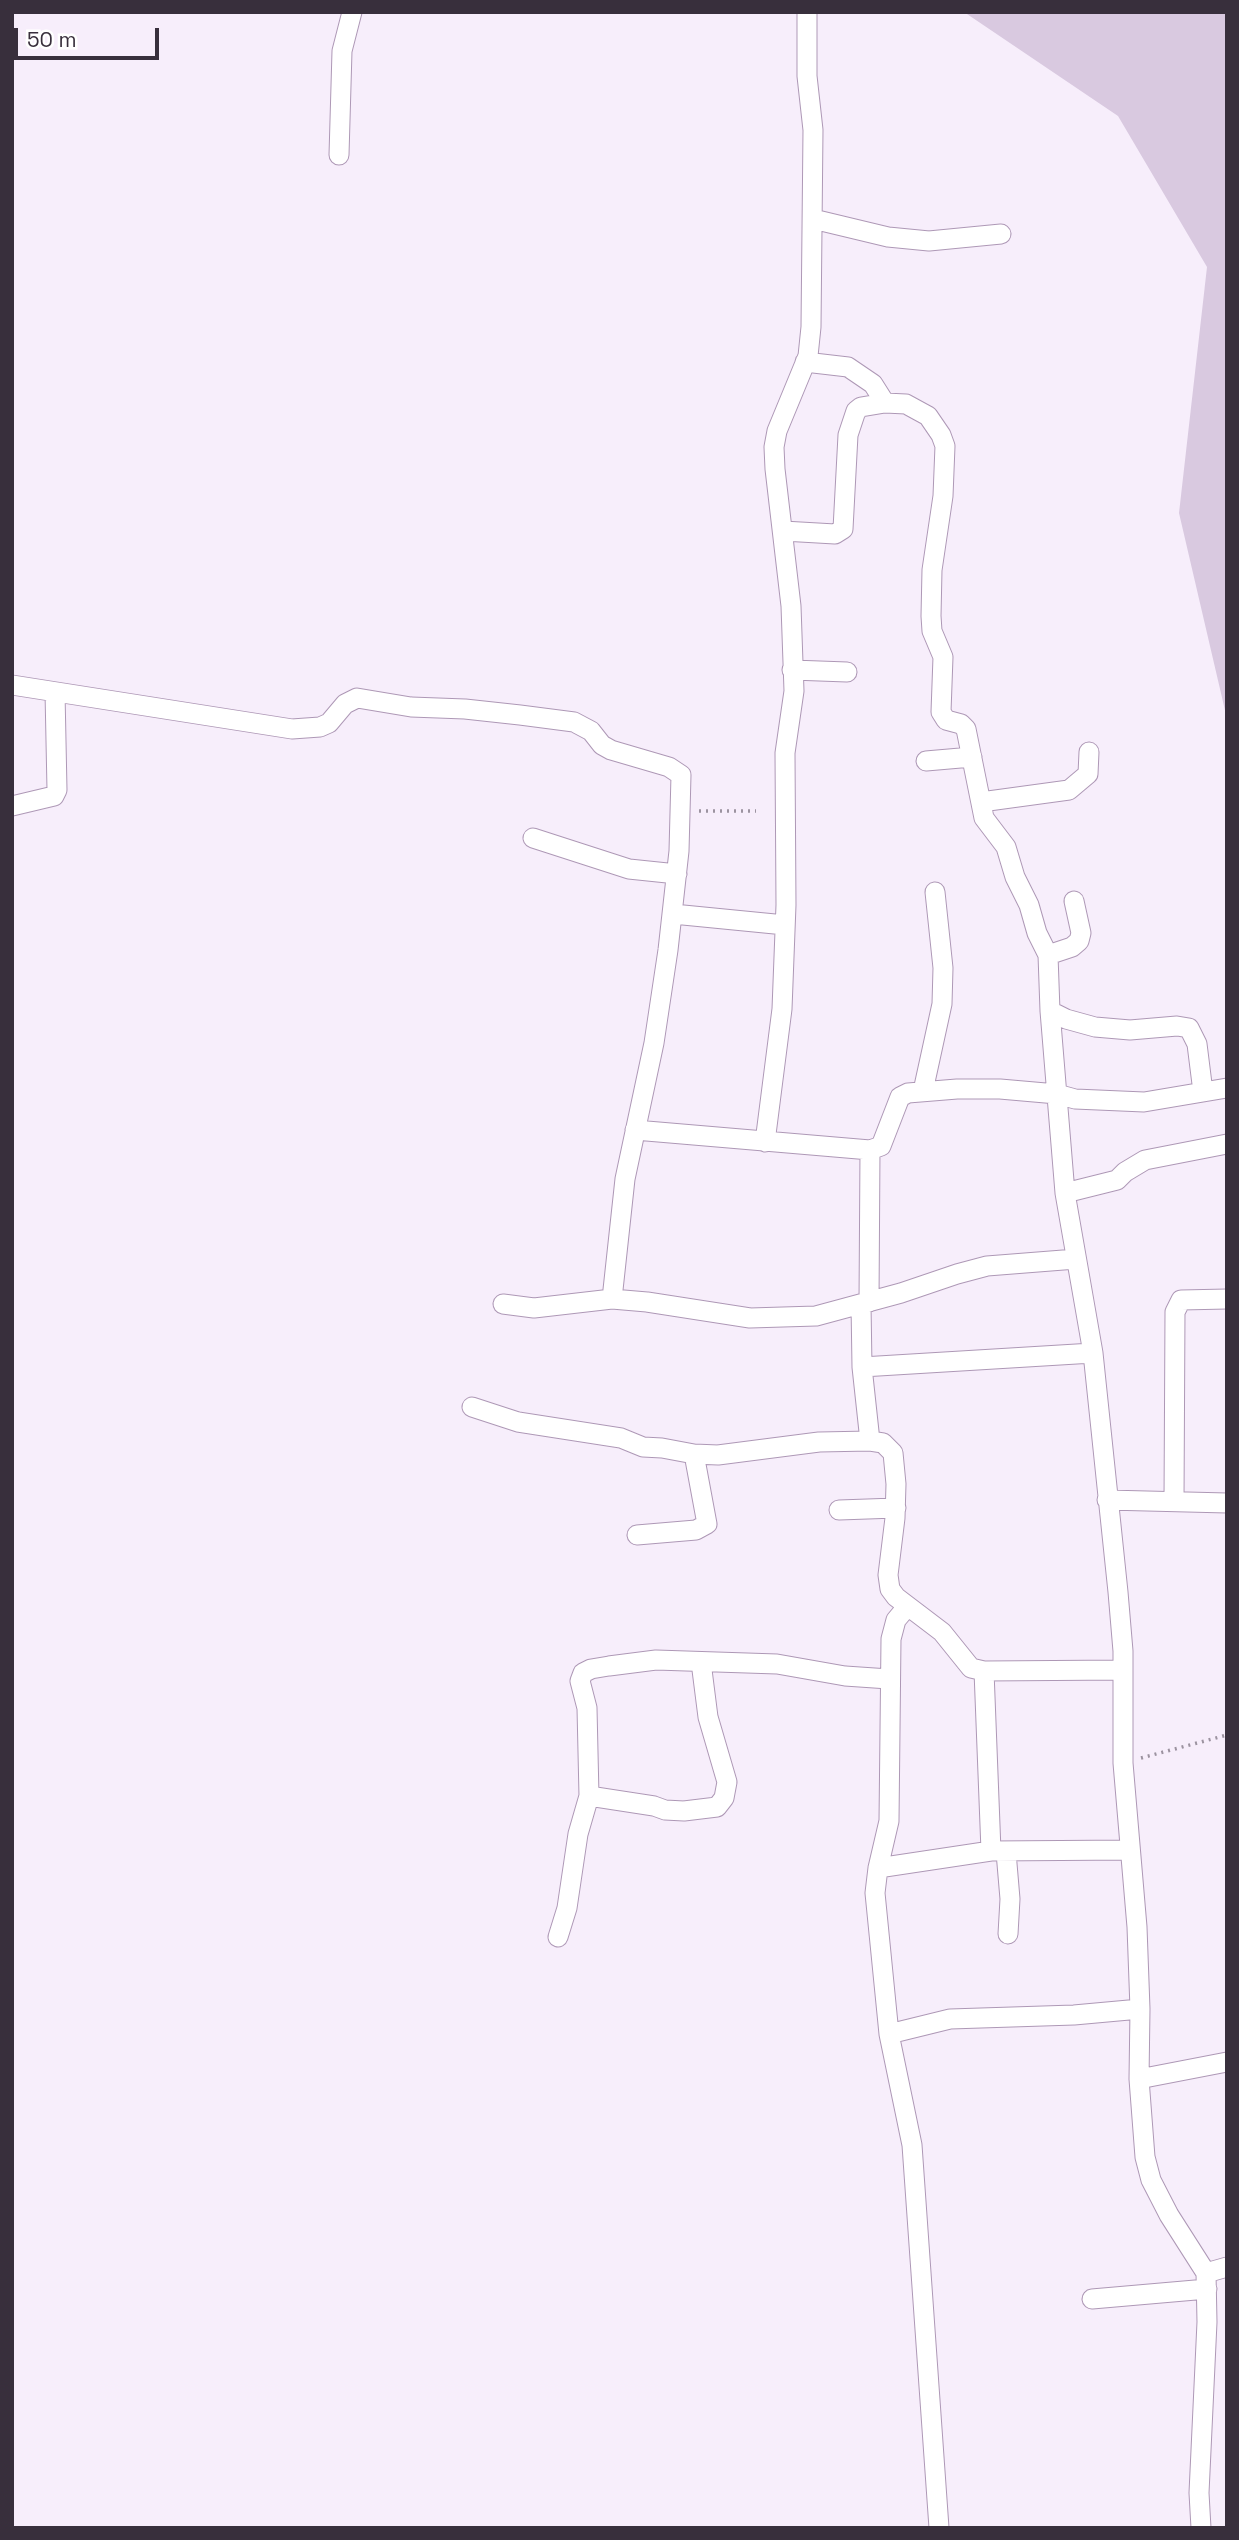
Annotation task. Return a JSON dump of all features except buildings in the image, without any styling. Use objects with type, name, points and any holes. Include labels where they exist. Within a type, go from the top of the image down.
[{"type":"street","points":[[339,155],[342,51],[352,12]]},
{"type":"street","points":[[765,1142],[782,1009],[785,753],[794,691],[791,606],[775,469],[775,447],[777,431],[805,362],[811,335],[813,130],[807,76],[807,12]]},
{"type":"street","points":[[813,219],[888,237],[929,242],[1002,234]]},
{"type":"street","points":[[805,362],[848,367],[873,384],[886,403]]},
{"type":"street","points":[[783,531],[835,534],[843,529],[845,459],[853,417],[861,407],[886,403],[906,404],[929,416],[942,435],[945,446],[943,496],[932,570],[932,631],[943,657],[941,712],[946,720],[961,724],[966,729],[984,818],[1006,847],[1015,877],[1048,955],[1065,1194],[1093,1353],[1117,1578],[1123,1670],[1123,1763],[1137,1927],[1139,2079],[1145,2157],[1151,2180],[1206,2281],[1208,2322],[1200,2458],[1201,2528]]},
{"type":"street","points":[[792,670],[847,672]]},
{"type":"street","points":[[12,685],[292,729],[320,727],[330,723],[345,704],[357,698],[411,707],[465,709],[574,722],[591,731],[602,745],[611,750],[677,771],[681,775],[673,914],[654,1043],[625,1179],[612,1299]]},
{"type":"street","points":[[12,806],[54,796],[57,790],[55,692]]},
{"type":"street","points":[[981,802],[1069,790],[1088,774],[1089,752]]},
{"type":"street","points":[[926,761],[972,757]]},
{"type":"street","points":[[533,838],[629,869],[677,874]]},
{"type":"street","points":[[923,1091],[942,1004],[943,968],[935,892]]},
{"type":"street","points":[[1048,955],[1072,947],[1079,941],[1081,933],[1074,901]]},
{"type":"street","points":[[673,914],[785,925]]},
{"type":"street","points":[[1050,1011],[1066,1020],[1095,1027],[1130,1030],[1177,1026],[1189,1028],[1197,1044],[1203,1093]]},
{"type":"street","points":[[635,1130],[870,1150],[881,1146],[901,1097],[908,1093],[1000,1089],[1075,1098],[1144,1102],[1227,1088]]},
{"type":"street","points":[[1065,1194],[1117,1180],[1145,1160],[1227,1144]]},
{"type":"street","points":[[870,1150],[862,1367],[870,1441]]},
{"type":"street","points":[[503,1304],[534,1308],[612,1299],[750,1318],[816,1316],[987,1266],[1076,1259]]},
{"type":"street","points":[[1174,1502],[1175,1312],[1181,1300],[1227,1299]]},
{"type":"street","points":[[862,1367],[1093,1353]]},
{"type":"street","points":[[472,1407],[517,1422],[621,1438],[643,1447],[694,1454],[718,1455],[819,1442],[883,1443],[893,1453],[896,1508],[889,1583],[896,1597],[942,1632],[971,1668],[984,1671],[1123,1670]]},
{"type":"street","points":[[638,1535],[696,1530],[707,1524],[694,1454]]},
{"type":"street","points":[[1107,1500],[1227,1503]]},
{"type":"street","points":[[839,1510],[896,1508]]},
{"type":"street","points":[[907,1606],[896,1620],[891,1639],[889,1821],[878,1868],[876,1912],[888,2034],[912,2145],[939,2528]]},
{"type":"street","points":[[558,1937],[567,1909],[579,1834],[589,1796],[587,1708],[580,1681],[583,1674],[591,1669],[656,1660],[777,1664],[845,1676],[889,1679]]},
{"type":"street","points":[[589,1796],[665,1810],[718,1807],[724,1798],[727,1782],[708,1717],[701,1662]]},
{"type":"street","points":[[984,1671],[999,1851],[1010,1899],[1008,1934]]},
{"type":"street","points":[[878,1868],[999,1851],[1130,1850]]},
{"type":"street","points":[[888,2034],[950,2019],[1074,2015],[1140,2009]]},
{"type":"street","points":[[1139,2079],[1227,2062]]},
{"type":"street","points":[[1092,2299],[1206,2281],[1227,2267]]},
{"type":"path","points":[[680,811],[756,811]]},
{"type":"path","points":[[1123,1763],[1227,1735]]},
{"type":"shaded area","points":[[964,12],[1227,12],[1227,719],[1179,513],[1207,267],[1118,116]]}]
